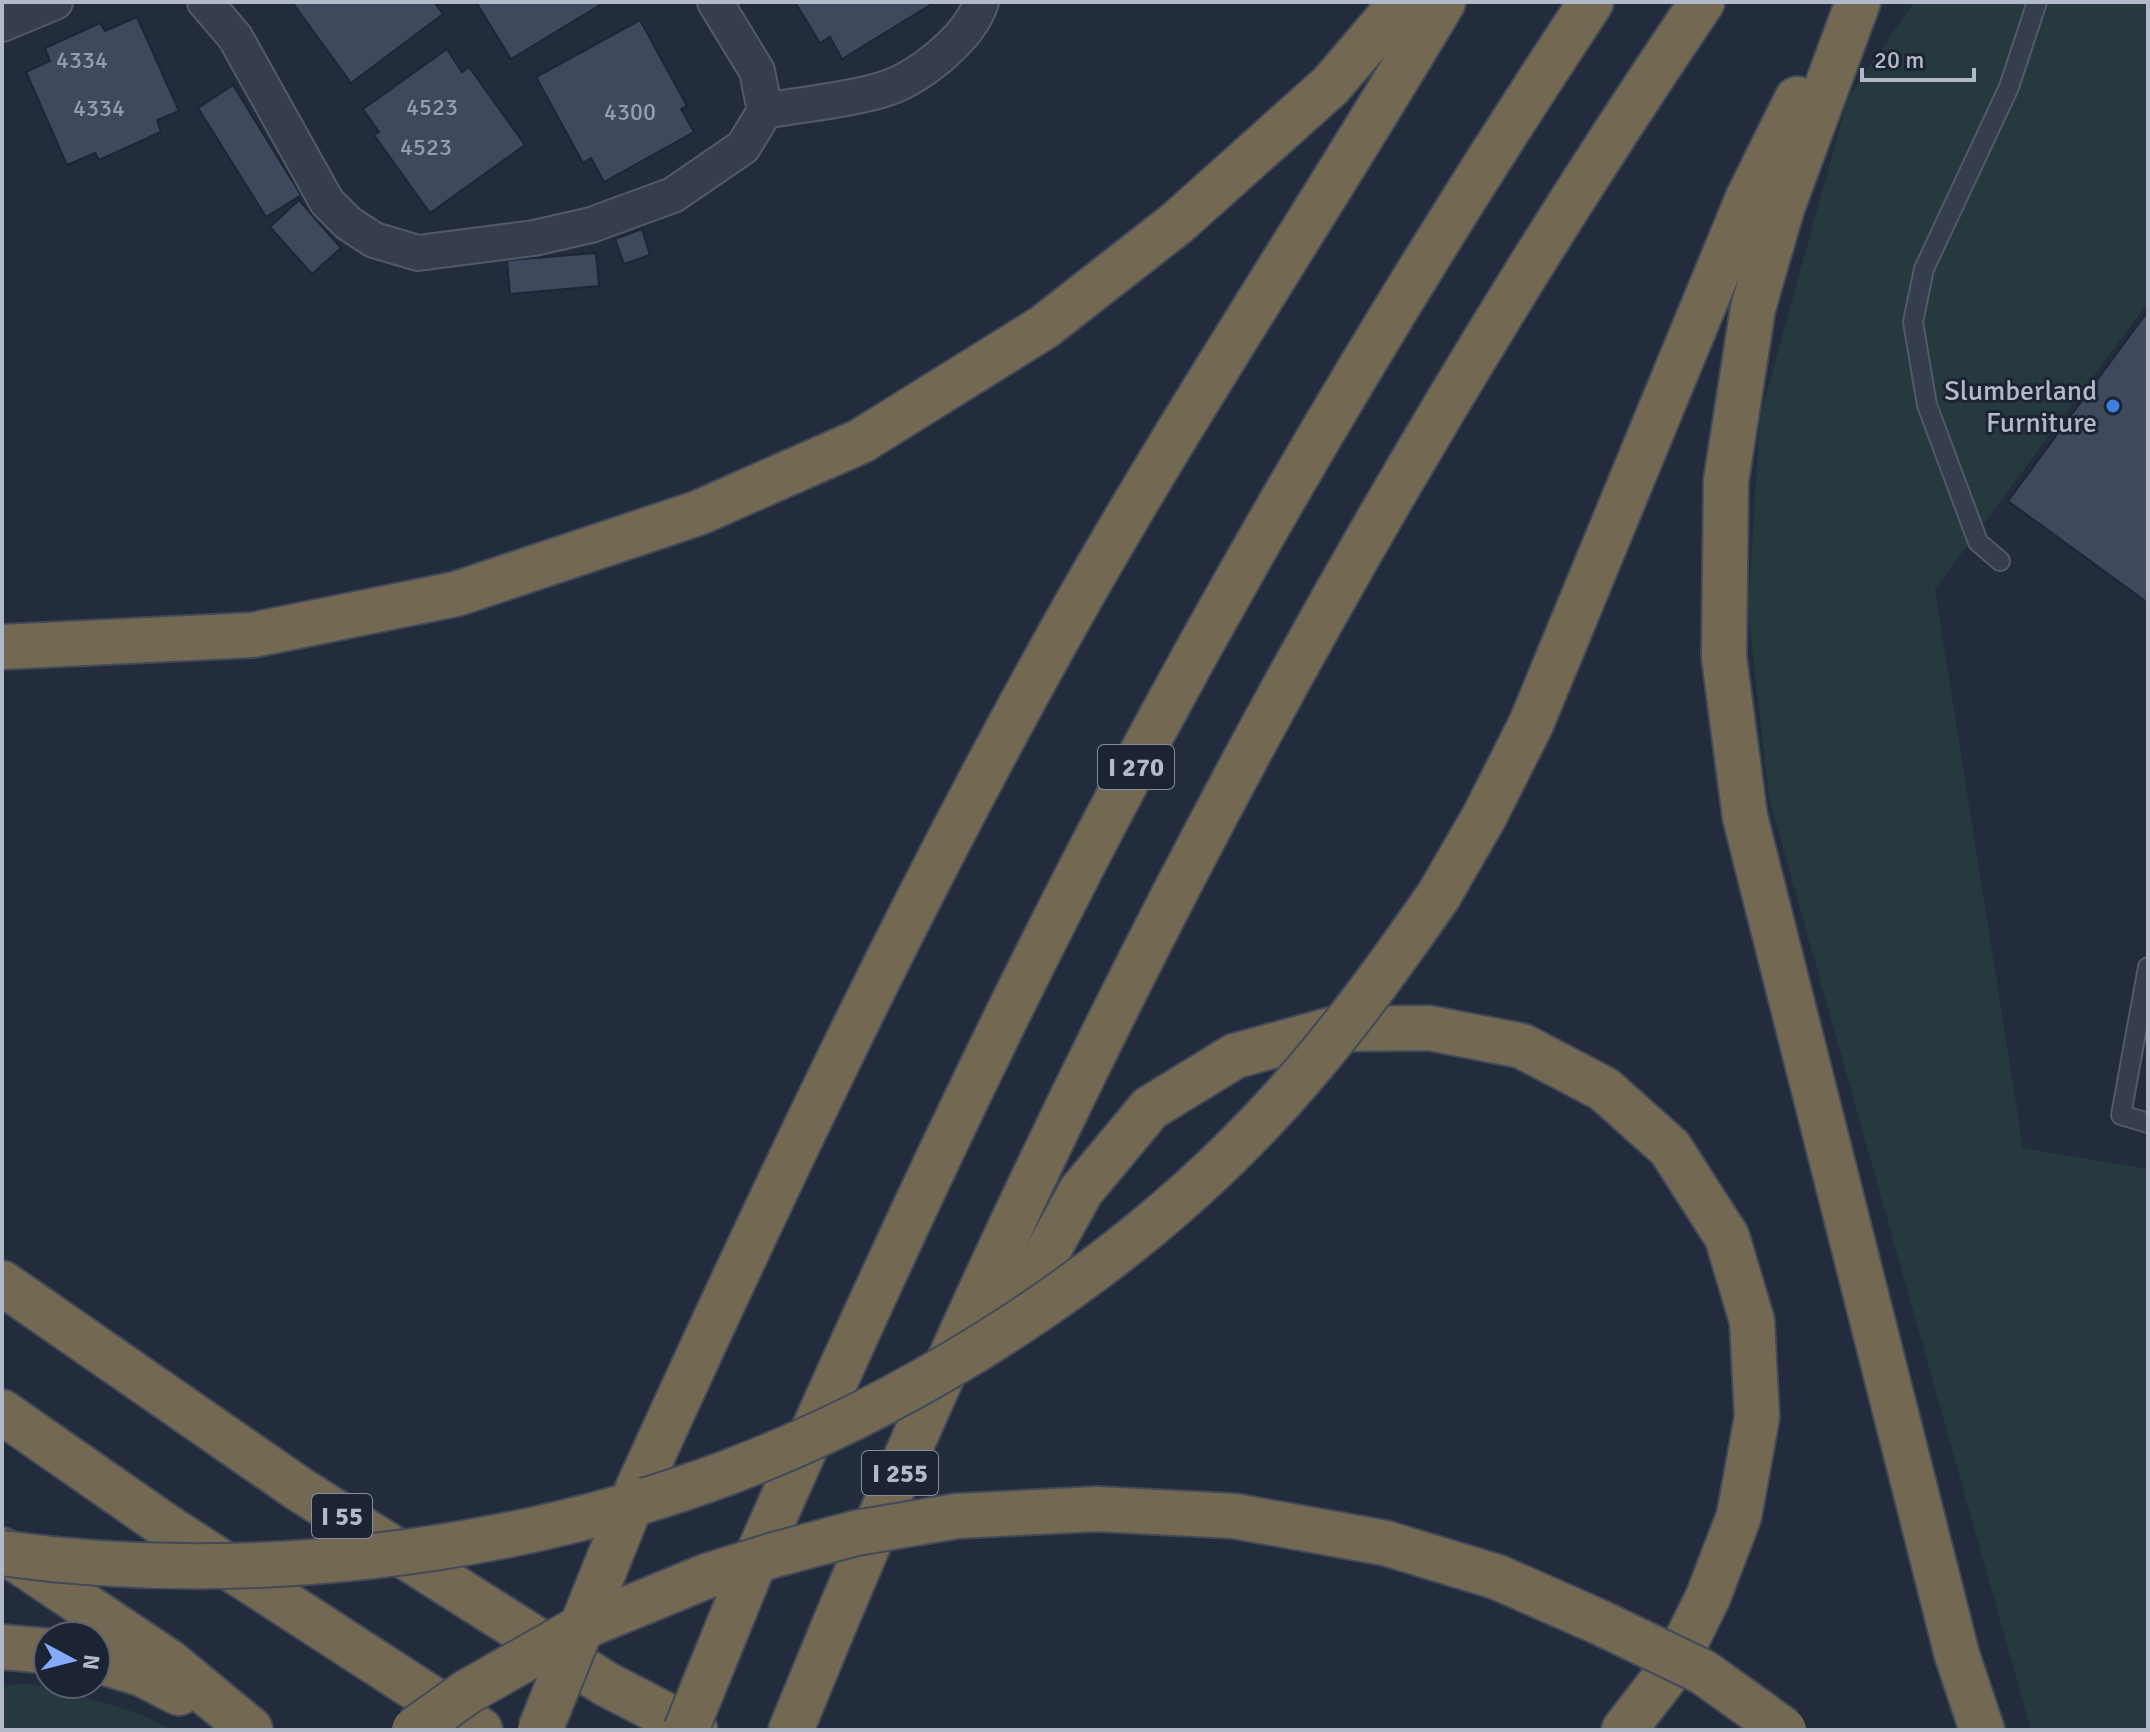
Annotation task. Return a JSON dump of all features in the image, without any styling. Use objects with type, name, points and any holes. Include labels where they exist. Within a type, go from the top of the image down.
[{"type":"highway","points":[[2,647],[253,635],[456,594],[698,513],[861,441],[1044,327],[1177,223],[1331,85],[1402,2]]},
{"type":"highway","points":[[540,1730],[633,1499],[768,1206],[915,906],[1061,631],[1272,276],[1443,2]]},
{"type":"highway","name":"I 270","points":[[686,1730],[751,1570],[919,1196],[1104,825],[1303,466],[1508,127],[1591,2]]},
{"type":"highway","points":[[964,1327],[1067,1105],[1286,686],[1461,382],[1569,207],[1702,2]]},
{"type":"highway","points":[[2,1552],[43,1559],[132,1565],[235,1566],[347,1559],[454,1544],[637,1502],[729,1472],[912,1388],[989,1342],[1096,1269],[1176,1202],[1255,1128],[1375,988],[1439,895],[1484,817],[1531,724],[1748,198],[1847,2]]},
{"type":"highway","points":[[1858,2],[1782,208],[1753,308],[1726,481],[1724,657],[1745,817],[1953,1639],[1982,1730]]},
{"type":"highway","points":[[964,1327],[1043,1260],[1081,1191],[1150,1108],[1235,1056],[1334,1029],[1429,1028],[1522,1046],[1604,1089],[1670,1148],[1727,1237],[1752,1321],[1757,1417],[1739,1516],[1708,1597],[1675,1664],[1624,1730]]},
{"type":"highway","name":"I 55","points":[[2,1283],[299,1489],[606,1684],[695,1730]]},
{"type":"highway","name":"I 255","points":[[791,1730],[964,1327]]},
{"type":"highway","points":[[2,1412],[167,1527],[480,1730]]},
{"type":"highway","points":[[414,1730],[467,1692],[578,1629],[720,1572],[856,1533],[957,1516],[1097,1509],[1234,1516],[1385,1543],[1497,1577],[1703,1672],[1784,1730]]},
{"type":"highway","points":[[2,1552],[169,1662],[251,1730]]},
{"type":"highway","points":[[2,1647],[32,1650]]},
{"type":"highway","points":[[112,1665],[142,1674],[251,1730]]},
{"type":"street","points":[[2,24],[55,2]]},
{"type":"street","points":[[205,2],[235,37],[327,202],[348,223],[374,240],[418,253],[534,238],[591,225],[673,195],[743,147],[765,111],[757,71],[715,2]]},
{"type":"street","points":[[765,111],[883,90],[927,66],[962,35],[979,11],[981,2]]},
{"type":"lane","points":[[2000,561],[1978,542],[1927,405],[1913,322],[1924,269],[2009,87],[2037,2]]},
{"type":"lane","points":[[2148,967],[2121,1115],[2148,1123]]},
{"type":"green space","points":[[1914,2],[2148,2],[2148,303],[1935,589],[2023,1148],[2148,1169],[2148,1730],[2031,1730],[1769,798],[1748,610],[1760,417],[1848,98]]},
{"type":"green space","points":[[32,1684],[32,1700],[93,1700],[122,1708],[173,1730],[2,1730],[2,1685]]},
{"type":"building","points":[[292,2],[434,2],[443,14],[351,83]]},
{"type":"building","points":[[476,2],[605,2],[511,59]]},
{"type":"building","points":[[795,2],[935,2],[842,59],[830,37],[820,43]]},
{"type":"building","points":[[137,17],[179,111],[157,120],[161,132],[99,160],[95,153],[67,165],[26,72],[50,61],[45,48],[100,23],[105,31]]},
{"type":"building","points":[[640,20],[687,106],[681,109],[694,132],[604,182],[591,158],[583,163],[536,77]]},
{"type":"building","points":[[447,49],[462,72],[469,67],[525,145],[430,213],[374,135],[379,132],[363,109]]},
{"type":"building","points":[[233,85],[301,195],[266,217],[198,108]]},
{"type":"building","points":[[299,200],[341,248],[312,274],[270,227]]},
{"type":"building","points":[[642,229],[650,255],[624,264],[615,239]]},
{"type":"building","points":[[596,253],[599,286],[510,294],[507,260]]},
{"type":"building","name":"Slumberland Furniture","points":[[2148,311],[2148,603],[2008,501]]},
{"type":"place","name":"Slumberland Furniture","points":[[2113,406]]}]
